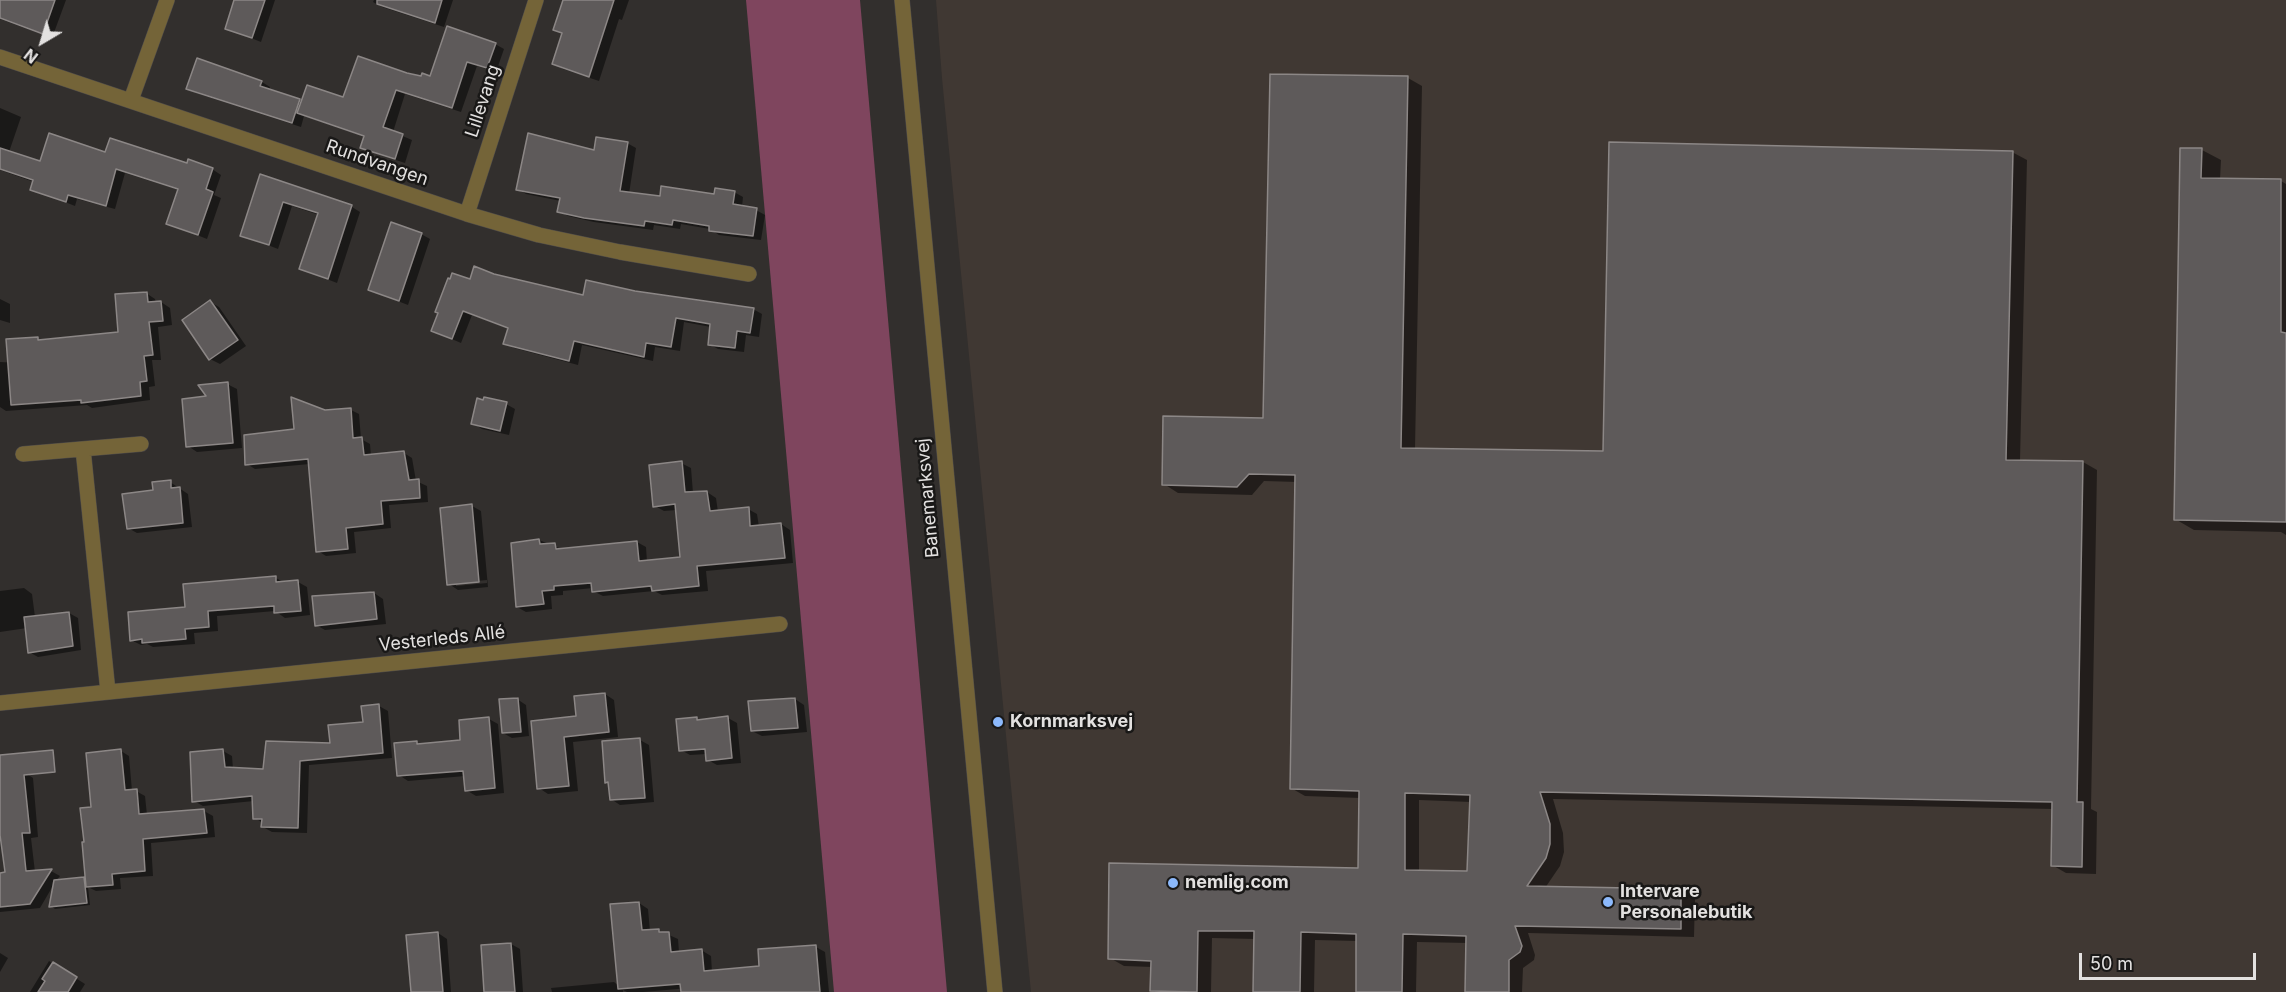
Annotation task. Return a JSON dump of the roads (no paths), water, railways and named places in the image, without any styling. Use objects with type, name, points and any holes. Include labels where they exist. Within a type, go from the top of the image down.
[{"type":"street","points":[[131,100],[167,0]]},
{"type":"street","name":"Lillevang","points":[[467,214],[536,0]]},
{"type":"street","name":"Banemarksvej","points":[[902,0],[995,992]]},
{"type":"street","name":"Rundvangen","points":[[0,57],[467,214],[539,235],[620,252],[749,274]]},
{"type":"street","points":[[23,454],[141,444]]},
{"type":"street","points":[[83,449],[108,692]]},
{"type":"street","name":"Vesterleds Allé","points":[[0,703],[780,624]]},
{"type":"place","name":"Kornmarksvej","points":[[998,722]]},
{"type":"place","name":"nemlig.com","points":[[1173,883]]},
{"type":"place","name":"Intervare Personalebutik","points":[[1608,902]]}]
